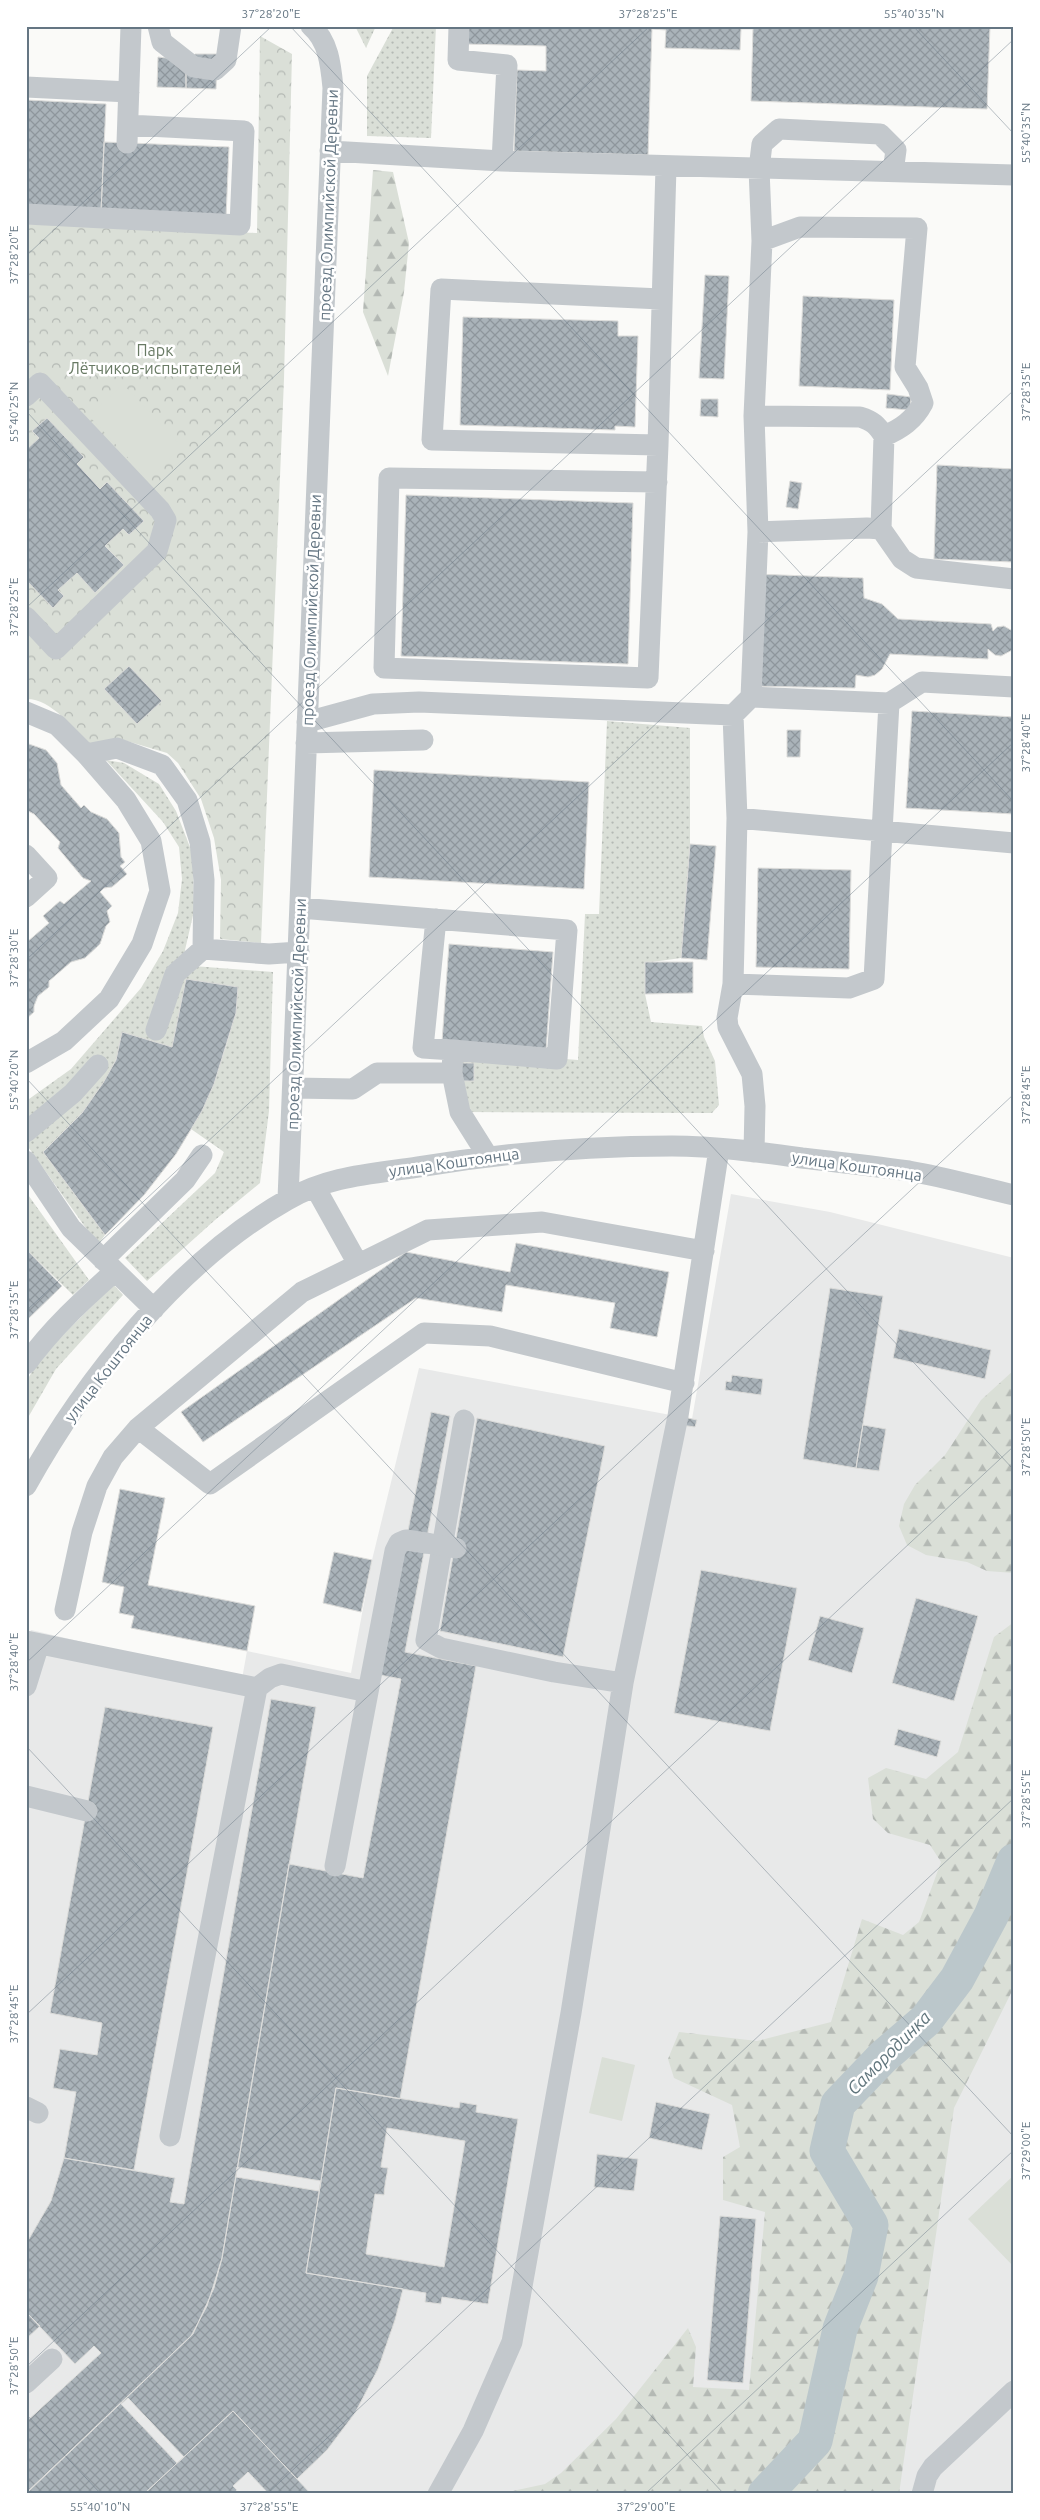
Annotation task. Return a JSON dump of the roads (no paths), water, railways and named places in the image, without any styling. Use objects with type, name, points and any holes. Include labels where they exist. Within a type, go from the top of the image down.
[{"type":"street","points":[[26,214],[240,226],[244,131],[128,134],[132,26]]},
{"type":"street","points":[[158,26],[162,42],[194,68],[215,70],[226,60],[231,26]]},
{"type":"street","name":"проезд Олимпийской Деревни","points":[[288,1199],[333,88],[331,61],[324,44],[311,26]]},
{"type":"street","points":[[459,26],[458,60],[507,65],[502,161]]},
{"type":"street","points":[[26,88],[129,92]]},
{"type":"street","points":[[754,1152],[755,1106],[752,1074],[728,1027],[727,1018],[733,984],[737,818],[734,716],[751,697],[758,532],[754,416],[762,241],[760,169],[762,144],[779,129],[880,134],[896,150],[893,172]]},
{"type":"street","points":[[330,152],[666,167],[1014,175]]},
{"type":"street","points":[[657,482],[389,478],[384,668],[648,678],[657,482],[666,167]]},
{"type":"street","points":[[762,241],[800,227],[918,228],[905,367],[918,388],[922,403],[917,415],[899,429],[884,436]]},
{"type":"street","points":[[658,445],[432,440],[441,289],[661,299]]},
{"type":"street","points":[[26,396],[40,382],[160,510],[166,520],[157,551],[56,649],[26,617]]},
{"type":"street","points":[[754,416],[860,418],[871,420],[884,436],[881,529],[902,559],[916,568],[1014,579]]},
{"type":"street","points":[[758,532],[881,529]]},
{"type":"street","points":[[751,697],[889,703],[922,682],[1014,686]]},
{"type":"street","points":[[307,722],[373,704],[419,702],[734,716]]},
{"type":"street","points":[[733,984],[849,988],[874,979],[889,703]]},
{"type":"street","points":[[26,712],[58,726],[86,754],[126,800],[151,841],[160,891],[142,944],[109,999],[64,1041],[26,1063]]},
{"type":"street","points":[[306,743],[423,740]]},
{"type":"street","points":[[86,754],[116,748],[162,765],[187,800],[200,842],[204,880],[203,949]]},
{"type":"street","points":[[737,818],[1014,843]]},
{"type":"street","points":[[26,855],[47,878],[26,897]]},
{"type":"street","points":[[300,908],[436,919],[567,930],[557,1059],[423,1048],[436,919]]},
{"type":"street","points":[[156,1030],[175,974],[203,949],[269,954],[298,952]]},
{"type":"street","points":[[453,1050],[452,1073],[460,1112],[487,1155]]},
{"type":"street","points":[[26,1132],[73,1093],[98,1065]]},
{"type":"street","points":[[293,1088],[353,1089],[377,1073],[452,1073]]},
{"type":"street","name":"улица Коштоянца","points":[[26,1486],[48,1446],[80,1398],[109,1360],[154,1309],[203,1261],[238,1232],[288,1199],[336,1178],[487,1155],[674,1146],[754,1152],[910,1172],[1014,1195]]},
{"type":"street","points":[[438,2494],[473,2431],[512,2342],[573,2003],[623,1682],[684,1383],[719,1149]]},
{"type":"street","points":[[27,1363],[46,1339],[84,1299],[109,1265],[185,1180],[202,1155]]},
{"type":"street","points":[[26,1161],[71,1228],[154,1309]]},
{"type":"street","points":[[315,1187],[358,1264]]},
{"type":"street","points":[[65,1610],[82,1532],[97,1486],[113,1458],[138,1428],[302,1292],[428,1230],[542,1222],[704,1251]]},
{"type":"street","points":[[138,1428],[210,1484],[424,1333],[490,1336],[684,1383]]},
{"type":"street","points":[[464,1420],[426,1640],[441,1648],[554,1672],[623,1682]]},
{"type":"street","points":[[336,1866],[395,1552],[399,1543],[406,1540],[456,1548]]},
{"type":"street","points":[[26,1686],[33,1643],[257,1688]]},
{"type":"street","points":[[170,2136],[257,1688],[270,1678],[281,1674],[368,1692]]},
{"type":"street","points":[[26,1796],[87,1811]]},
{"type":"street","points":[[26,2383],[52,2359]]},
{"type":"street","points":[[922,2494],[927,2476],[933,2467],[1014,2391]]},
{"type":"waterway","name":"Самородинка","points":[[765,2494],[815,2441],[840,2329],[861,2276],[871,2225],[827,2151],[838,2104],[883,2057],[926,2020],[957,1979],[991,1916],[1014,1861]]},
{"type":"park label","name":"Парк Лётчиков-испытателей","points":[[155,359]]}]
